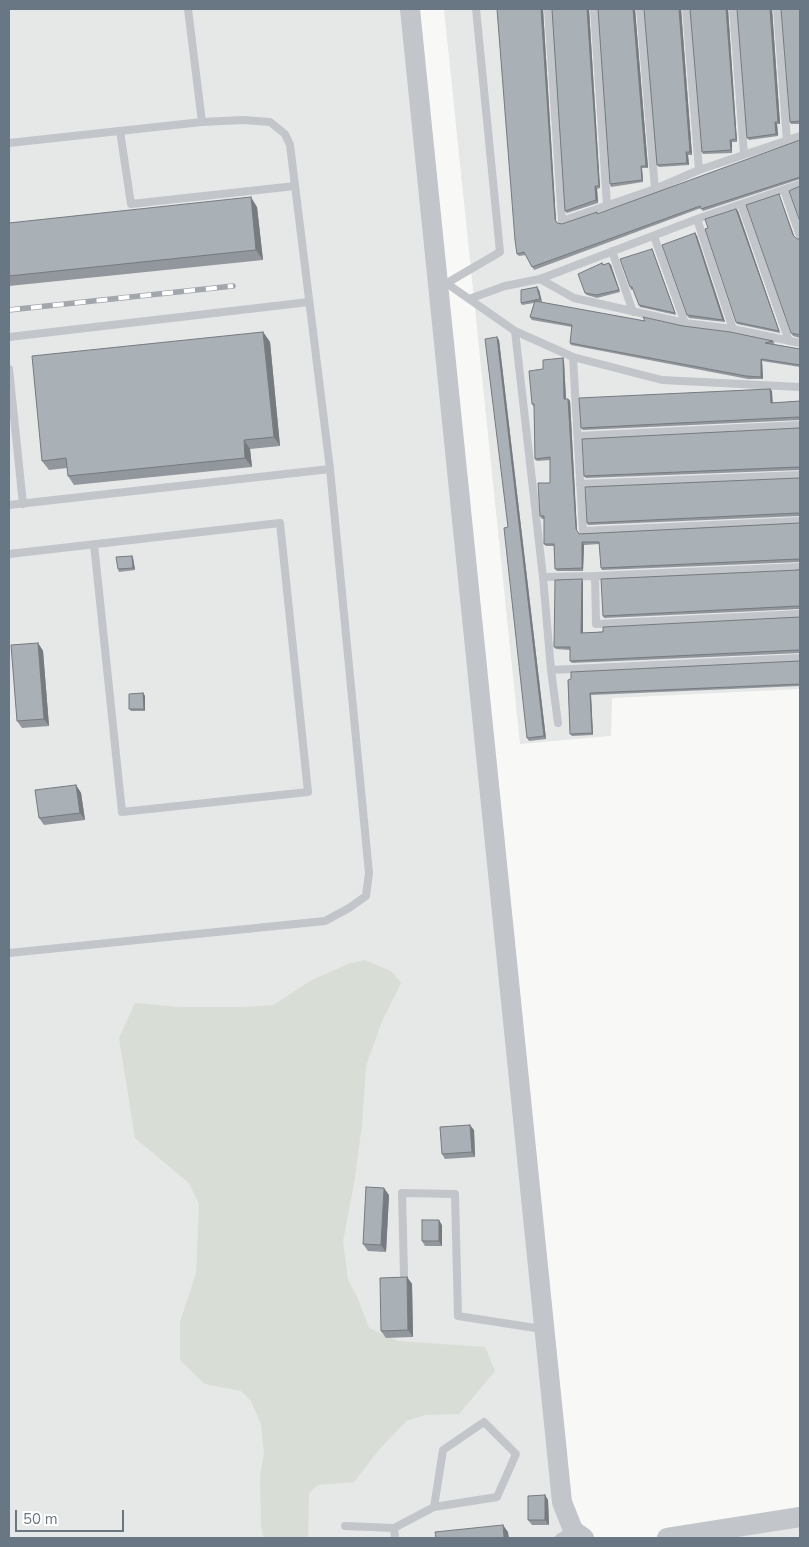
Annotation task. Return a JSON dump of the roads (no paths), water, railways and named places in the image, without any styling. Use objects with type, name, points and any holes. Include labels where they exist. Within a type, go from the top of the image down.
[{"type":"street","points":[[410,9],[442,280],[496,860],[562,1502],[572,1535]]},
{"type":"street","points":[[667,1538],[800,1517]]},
{"type":"lane","points":[[188,9],[202,122]]},
{"type":"lane","points":[[476,9],[500,252],[442,280],[515,331],[573,357],[662,380],[800,387]]},
{"type":"lane","points":[[548,9],[562,220],[655,188],[744,154],[800,136]]},
{"type":"lane","points":[[594,9],[607,205]]},
{"type":"lane","points":[[640,9],[655,188]]},
{"type":"lane","points":[[686,9],[699,170]]},
{"type":"lane","points":[[733,9],[744,154]]},
{"type":"lane","points":[[777,9],[786,141]]},
{"type":"lane","points":[[9,143],[202,122],[243,120],[270,122],[285,134],[290,145],[330,469],[369,873],[366,896],[325,921],[9,953]]},
{"type":"lane","points":[[120,131],[131,204],[295,186]]},
{"type":"lane","points":[[469,299],[505,286],[540,279],[697,219],[800,184]]},
{"type":"lane","points":[[784,190],[800,236]]},
{"type":"lane","points":[[741,204],[789,341]]},
{"type":"lane","points":[[697,219],[733,329]]},
{"type":"lane","points":[[654,236],[685,323]]},
{"type":"lane","points":[[612,251],[633,312]]},
{"type":"lane","points":[[540,279],[574,298],[685,323],[733,329],[800,343]]},
{"type":"lane","points":[[9,337],[309,302]]},
{"type":"lane","points":[[515,331],[558,723]]},
{"type":"lane","points":[[573,357],[583,531],[800,521]]},
{"type":"lane","points":[[9,369],[23,504]]},
{"type":"lane","points":[[578,436],[800,425]]},
{"type":"lane","points":[[9,505],[330,469]]},
{"type":"lane","points":[[580,484],[800,475]]},
{"type":"lane","points":[[9,554],[94,544],[280,523],[308,792],[122,812],[94,544]]},
{"type":"lane","points":[[543,576],[595,576],[800,567]]},
{"type":"lane","points":[[595,576],[596,624],[800,614]]},
{"type":"lane","points":[[551,670],[800,658]]},
{"type":"lane","points":[[404,1275],[402,1192],[455,1194],[458,1316],[544,1329]]},
{"type":"lane","points":[[345,1526],[394,1528],[434,1507],[497,1497],[516,1454],[484,1422],[443,1450],[434,1507]]},
{"type":"lane","points":[[394,1528],[395,1538]]},
{"type":"railway","points":[[9,310],[233,286]]}]
